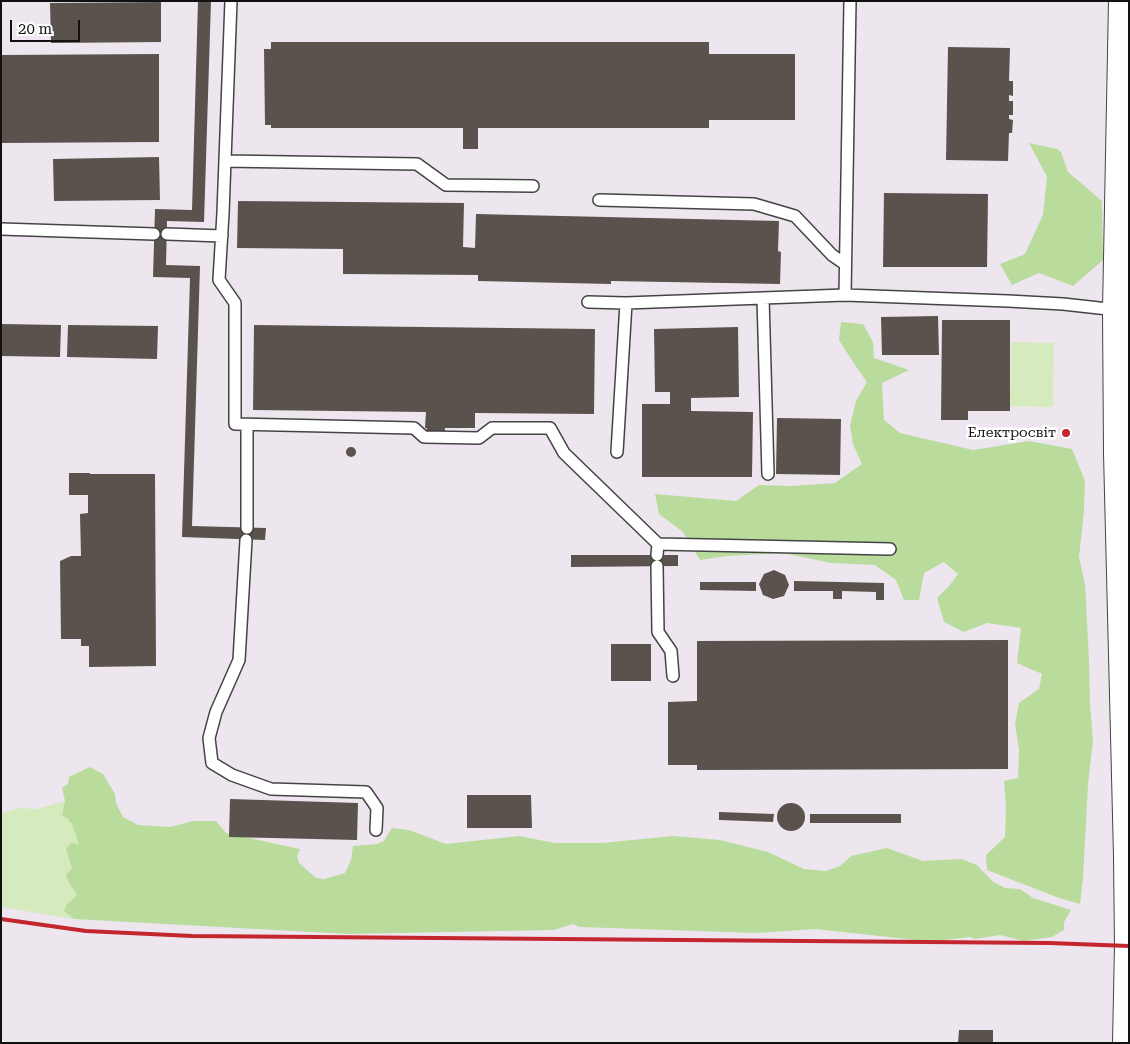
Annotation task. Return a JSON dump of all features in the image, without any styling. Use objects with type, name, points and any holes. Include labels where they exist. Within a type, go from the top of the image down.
[{"type":"street","points":[[1123,1],[1117,310],[1118,462],[1126,650],[1129,946],[1127,1043]]},
{"type":"lane","points":[[231,1],[219,280],[235,303],[235,424],[414,428],[424,437],[479,438],[492,428],[550,428],[564,453],[657,555],[658,632],[671,651],[673,676]]},
{"type":"lane","points":[[845,295],[850,1]]},
{"type":"lane","points":[[225,161],[418,164],[446,185],[533,186]]},
{"type":"lane","points":[[599,200],[754,204],[795,216],[832,255],[845,264]]},
{"type":"lane","points":[[1,229],[154,234]]},
{"type":"lane","points":[[167,234],[222,236]]},
{"type":"lane","points":[[588,302],[626,303],[845,295],[1063,304],[1117,310]]},
{"type":"lane","points":[[763,298],[768,474]]},
{"type":"lane","points":[[617,452],[626,303]]},
{"type":"lane","points":[[247,425],[247,528]]},
{"type":"lane","points":[[246,540],[239,660],[216,712],[210,738],[212,763],[232,775],[272,789],[366,792],[377,808],[376,830]]},
{"type":"lane","points":[[657,555],[890,549]]},
{"type":"shaded area","points":[[1,1],[1129,1],[1129,1043],[7,1043],[1,1039]]},
{"type":"green space","points":[[1029,143],[1057,149],[1061,152],[1068,172],[1102,201],[1103,260],[1073,286],[1039,273],[1012,285],[1000,264],[1025,254],[1043,215],[1047,177]]},
{"type":"green space","points":[[841,322],[863,324],[873,342],[874,358],[909,370],[882,383],[884,420],[900,433],[973,450],[1029,441],[1072,449],[1085,481],[1079,557],[1085,584],[1093,741],[1088,784],[1080,904],[1059,898],[987,870],[986,855],[1005,837],[1006,807],[1004,781],[1018,778],[1019,750],[1015,723],[1019,703],[1039,689],[1042,674],[1017,663],[1021,628],[987,623],[964,632],[944,622],[937,598],[958,574],[944,562],[924,573],[919,600],[904,600],[896,580],[875,565],[831,563],[783,553],[727,556],[700,560],[683,532],[659,514],[655,494],[736,501],[759,485],[792,486],[835,483],[862,464],[853,444],[850,426],[856,401],[867,382],[839,340]]},
{"type":"green space","points":[[1011,342],[1054,343],[1053,407],[1010,406]]},
{"type":"green space","points":[[90,767],[103,774],[115,794],[116,803],[123,817],[138,825],[170,827],[193,821],[216,821],[226,833],[300,849],[297,856],[299,863],[316,878],[324,879],[345,873],[351,860],[353,846],[377,844],[384,841],[392,828],[409,830],[446,844],[519,836],[555,843],[602,843],[673,836],[720,840],[768,852],[804,869],[826,871],[840,866],[851,856],[887,848],[923,861],[961,859],[977,865],[992,881],[1005,888],[1020,889],[1033,898],[1071,910],[1064,922],[1064,930],[1052,937],[1024,941],[1000,935],[975,939],[970,937],[945,940],[916,940],[815,929],[756,933],[580,927],[573,924],[554,930],[348,934],[74,919],[64,911],[67,904],[77,895],[66,874],[72,869],[66,849],[71,843],[79,844],[72,824],[62,815],[65,801],[62,788],[68,784],[69,777]]},
{"type":"green space","points":[[65,801],[62,815],[72,824],[79,844],[66,849],[72,869],[68,881],[77,895],[67,904],[64,911],[74,919],[1,907],[1,813],[19,808],[37,809]]},
{"type":"building","points":[[198,1],[211,1],[204,222],[167,221],[166,265],[200,266],[192,526],[266,528],[265,540],[182,537],[190,278],[153,277],[155,209],[192,210]]},
{"type":"building","points":[[161,2],[161,42],[51,43],[50,3]]},
{"type":"building","points":[[271,42],[709,42],[709,54],[795,54],[795,120],[709,120],[709,128],[478,128],[478,149],[463,149],[463,128],[271,128],[271,125],[265,125],[264,49],[271,49]]},
{"type":"building","points":[[948,47],[1010,48],[1009,81],[1013,81],[1013,96],[1009,95],[1009,101],[1013,101],[1013,115],[1009,115],[1009,119],[1013,120],[1012,133],[1009,133],[1008,161],[946,160]]},
{"type":"building","points":[[159,54],[159,142],[1,143],[1,55]]},
{"type":"building","points":[[159,157],[160,200],[54,201],[53,159]]},
{"type":"building","points":[[884,193],[988,194],[987,267],[883,267]]},
{"type":"building","points":[[238,201],[464,203],[463,247],[475,248],[476,214],[779,221],[778,251],[781,252],[780,284],[611,281],[611,284],[478,281],[478,275],[343,274],[343,249],[237,248]]},
{"type":"building","points":[[938,316],[939,355],[882,355],[881,317]]},
{"type":"building","points":[[942,320],[1010,320],[1010,411],[968,411],[968,420],[941,420]]},
{"type":"building","points":[[1,324],[61,325],[60,357],[1,356]]},
{"type":"building","points":[[68,325],[158,326],[157,359],[67,357]]},
{"type":"building","points":[[254,325],[595,329],[594,414],[475,413],[475,428],[445,428],[445,432],[426,431],[426,412],[253,410]]},
{"type":"building","points":[[738,327],[739,397],[691,398],[691,411],[753,412],[752,477],[642,477],[642,404],[670,404],[670,392],[655,392],[654,329]]},
{"type":"building","points":[[777,418],[841,419],[840,475],[776,474]]},
{"type":"building","points":[[349,447],[353,447],[356,452],[355,456],[349,457],[346,454],[346,450]]},
{"type":"building","points":[[69,473],[155,474],[156,666],[89,667],[89,646],[81,646],[81,639],[61,639],[60,561],[71,556],[81,556],[80,514],[88,513],[88,495],[69,495]]},
{"type":"building","points":[[571,555],[678,555],[678,566],[571,567]]},
{"type":"building","points":[[774,570],[785,575],[789,585],[784,596],[773,599],[763,595],[759,584],[764,574]]},
{"type":"building","points":[[794,581],[884,583],[884,600],[876,600],[876,592],[842,591],[842,599],[833,599],[833,591],[794,591]]},
{"type":"building","points":[[700,582],[756,582],[756,591],[700,590]]},
{"type":"building","points":[[1008,640],[1008,769],[697,770],[697,765],[668,765],[668,702],[697,701],[697,641]]},
{"type":"building","points":[[611,644],[651,644],[651,681],[611,681]]},
{"type":"building","points":[[467,795],[531,795],[532,828],[467,828]]},
{"type":"building","points":[[230,799],[358,803],[357,840],[229,837]]},
{"type":"building","points":[[791,803],[801,807],[805,817],[801,827],[791,831],[781,827],[777,817],[781,807]]},
{"type":"building","points":[[719,812],[774,814],[773,822],[719,820]]},
{"type":"building","points":[[810,814],[901,814],[901,823],[810,823]]},
{"type":"building","points":[[959,1030],[993,1030],[993,1043],[958,1043]]},
{"type":"railway","points":[[1,919],[86,931],[192,936],[1049,943],[1129,946]]},
{"type":"place","name":"Електросвіт","points":[[1066,433]]}]
